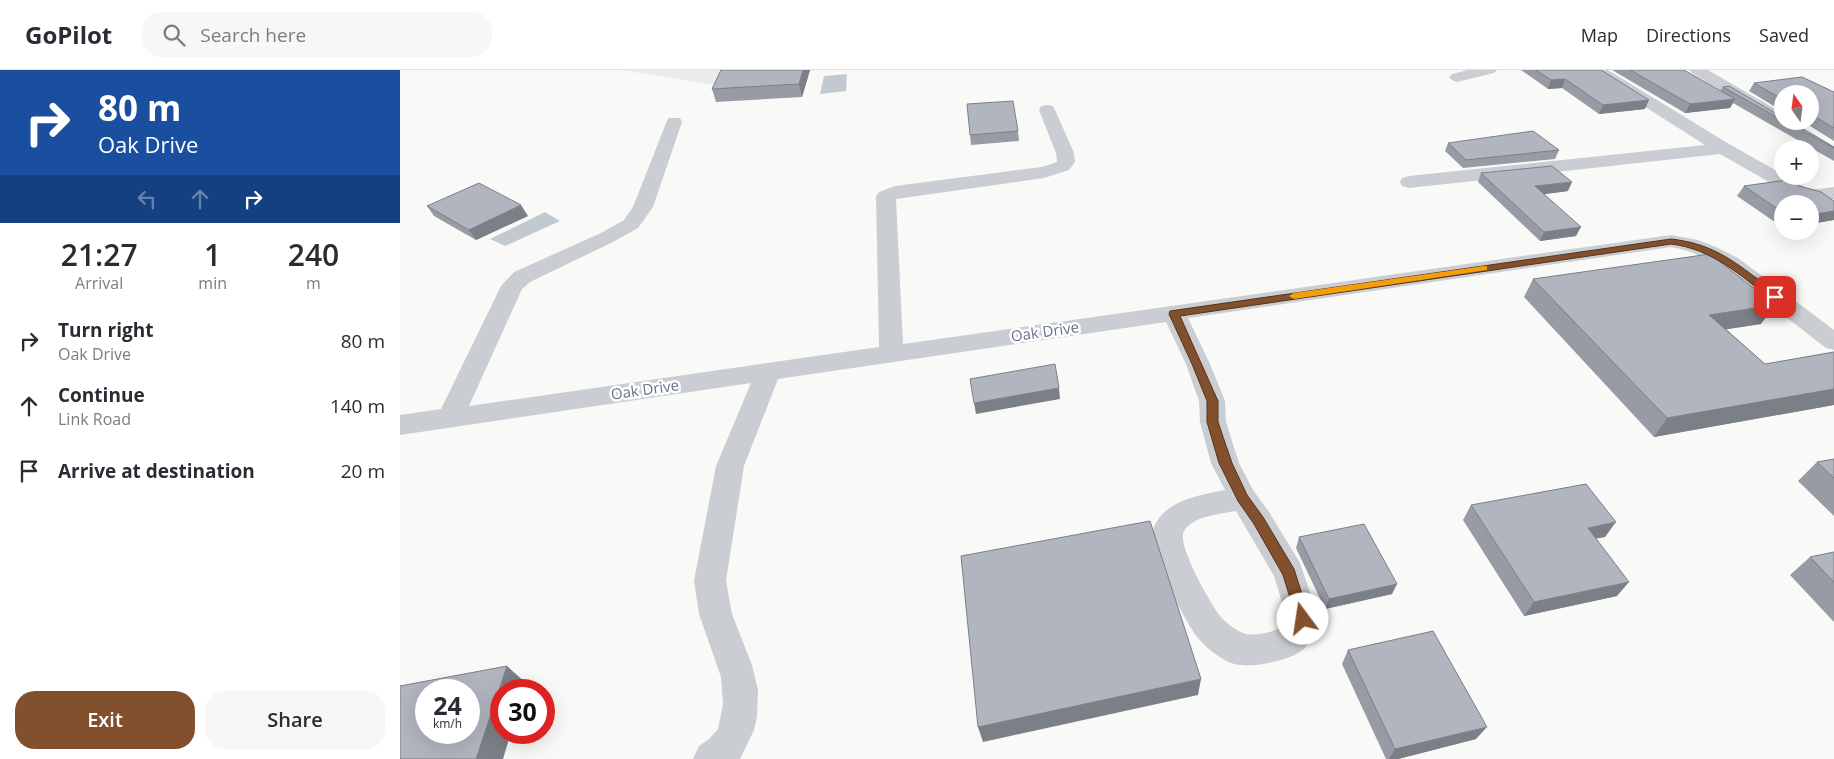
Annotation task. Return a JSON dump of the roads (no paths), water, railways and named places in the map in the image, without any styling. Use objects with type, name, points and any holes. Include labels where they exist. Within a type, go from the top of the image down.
[{"type":"street","points":[[1457,77],[1489,70]]},
{"type":"street","points":[[1597,70],[1723,148],[1799,191],[1814,195],[1834,193]]},
{"type":"street","points":[[1697,70],[1774,114]]},
{"type":"street","points":[[892,354],[886,196],[895,192],[1044,172],[1063,166],[1066,162],[1065,153],[1047,110]]},
{"type":"street","points":[[450,418],[512,286],[522,277],[608,237],[631,224],[643,207],[674,122]]},
{"type":"street","points":[[1409,182],[1723,148]]},
{"type":"street","name":"Oak Drive","points":[[400,425],[1671,241],[1691,244],[1710,251],[1730,263],[1834,342]]},
{"type":"street","points":[[1174,314],[1198,364],[1212,401],[1213,422],[1223,455],[1243,498],[1259,521],[1289,573],[1303,619],[1298,633],[1287,643],[1264,649],[1237,649],[1210,628],[1185,586],[1166,540],[1168,529],[1178,518],[1198,507],[1243,498]]},
{"type":"street","points":[[712,759],[718,757],[734,739],[739,720],[740,691],[735,666],[710,596],[710,580],[730,466],[768,372]]}]
